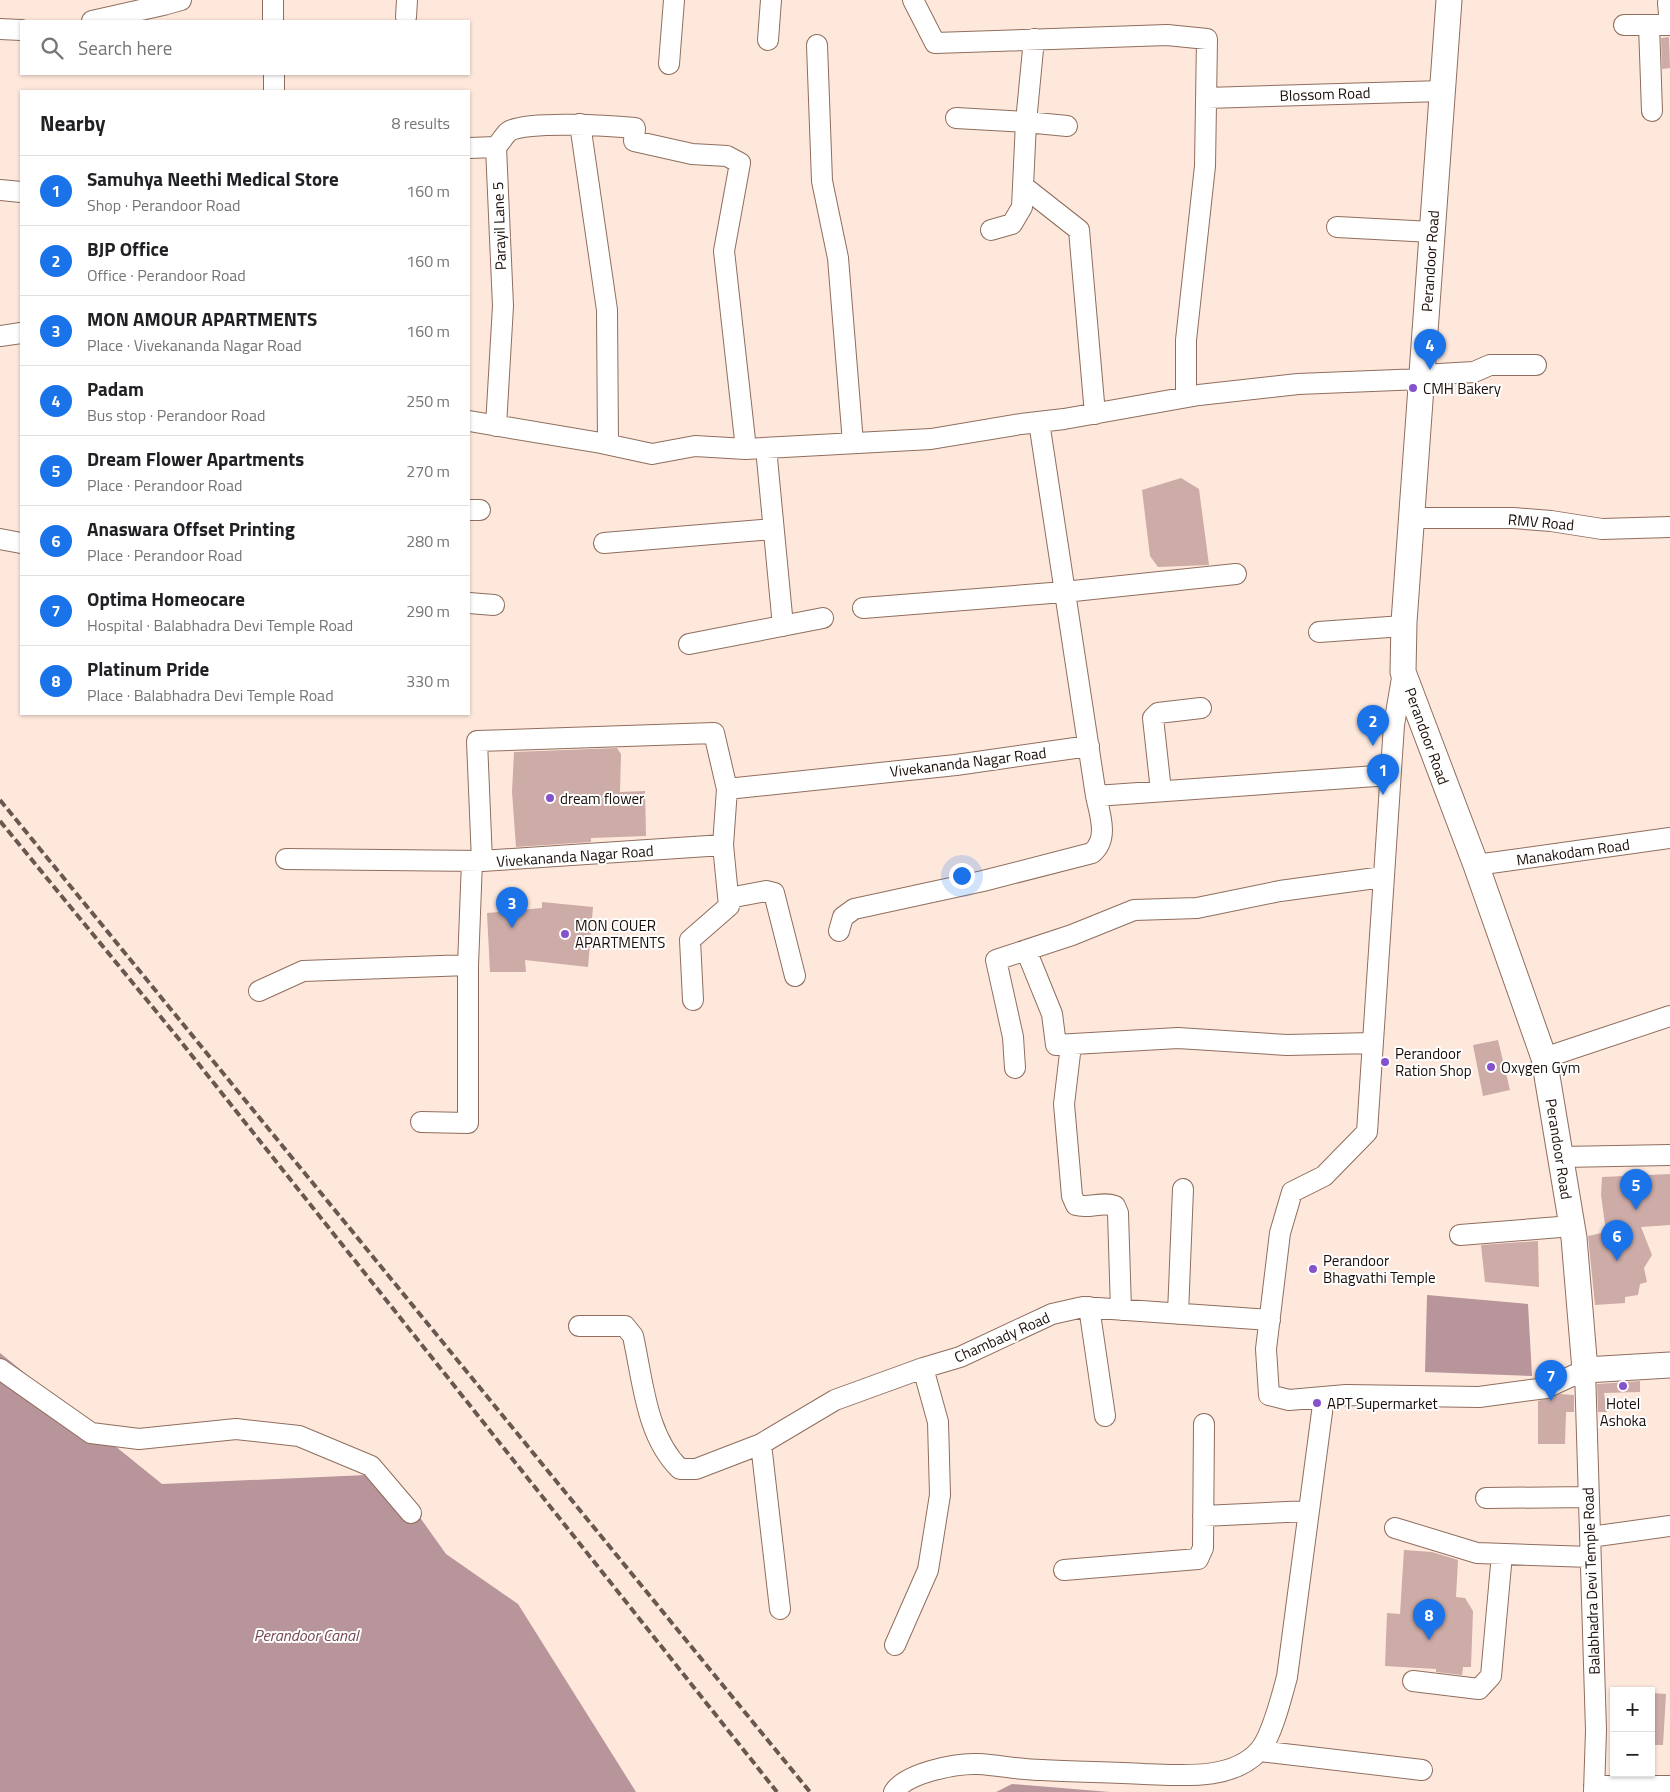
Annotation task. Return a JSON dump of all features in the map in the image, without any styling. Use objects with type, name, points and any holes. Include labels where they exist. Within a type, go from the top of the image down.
[{"type":"main road","name":"Perandoor Road","points":[[1448,0],[1443,91],[1403,626],[1403,672],[1476,866],[1544,1058],[1572,1226],[1585,1370]]},
{"type":"main road","points":[[1585,1370],[1670,1365]]},
{"type":"street","points":[[273,0],[274,20]]},
{"type":"street","points":[[669,64],[674,0]]},
{"type":"street","points":[[768,40],[771,0]]},
{"type":"street","points":[[913,0],[935,43],[1167,35],[1207,39],[1205,166],[1186,340],[1186,397]]},
{"type":"street","points":[[96,20],[169,2]]},
{"type":"street","points":[[1624,25],[1670,25],[1668,2]]},
{"type":"street","points":[[1649,25],[1652,111]]},
{"type":"street","points":[[0,29],[20,30]]},
{"type":"street","points":[[991,230],[1012,224],[1022,207],[1026,122],[1034,39]]},
{"type":"street","points":[[817,45],[822,181],[838,258],[854,444]]},
{"type":"street","points":[[274,75],[274,90]]},
{"type":"street","name":"Blossom Road","points":[[1206,98],[1443,91]]},
{"type":"street","points":[[956,118],[1067,126]]},
{"type":"street","points":[[580,124],[607,310],[608,444]]},
{"type":"street","points":[[470,148],[496,147],[509,131],[521,128],[580,124],[635,128],[634,141],[692,154],[727,156],[740,163],[724,251],[756,448],[773,529],[783,626]]},
{"type":"street","name":"Parayil Lane 5","points":[[496,147],[503,306],[496,426]]},
{"type":"street","points":[[1023,186],[1079,230],[1095,414]]},
{"type":"street","points":[[0,190],[20,192]]},
{"type":"street","points":[[1337,227],[1432,232]]},
{"type":"street","points":[[0,336],[20,333]]},
{"type":"street","points":[[470,421],[608,444],[652,454],[694,446],[756,448],[854,444],[931,439],[1095,414],[1186,397],[1298,384],[1474,372],[1490,365],[1536,365]]},
{"type":"street","points":[[839,931],[843,918],[854,908],[983,881],[1092,853],[1098,848],[1102,837],[1038,422]]},
{"type":"street","name":"RMV Road","points":[[1412,518],[1513,518],[1552,521],[1602,529],[1670,527]]},
{"type":"street","points":[[604,543],[773,529]]},
{"type":"street","points":[[0,539],[20,543]]},
{"type":"street","points":[[863,608],[1064,592],[1236,574]]},
{"type":"street","points":[[470,603],[494,605]]},
{"type":"street","points":[[689,644],[823,618]]},
{"type":"street","points":[[1319,632],[1403,626]]},
{"type":"street","points":[[1403,672],[1394,725],[1390,775],[1367,1132],[1324,1176],[1292,1192],[1280,1233],[1266,1349],[1269,1395],[1289,1400],[1346,1395],[1479,1397],[1546,1388],[1585,1370]]},
{"type":"street","points":[[1160,791],[1153,718],[1158,713],[1201,708]]},
{"type":"street","name":"Vivekananda Nagar Road","points":[[714,733],[727,789],[724,846],[477,861],[477,741],[714,733]]},
{"type":"street","name":"Vivekananda Nagar Road","points":[[727,789],[956,765],[1089,746]]},
{"type":"street","points":[[1096,796],[1390,775]]},
{"type":"street","name":"Manakodam Road","points":[[1476,866],[1670,838]]},
{"type":"street","points":[[694,1000],[690,940],[729,906],[724,846]]},
{"type":"street","points":[[286,859],[477,861],[468,965],[468,1122],[421,1122]]},
{"type":"street","points":[[1015,1068],[1013,1037],[996,960],[1072,935],[1134,910],[1197,908],[1280,891],[1384,877]]},
{"type":"street","points":[[729,898],[766,891],[774,893],[795,976]]},
{"type":"street","points":[[1026,950],[1052,1014],[1056,1045],[1178,1038],[1287,1045],[1373,1043]]},
{"type":"street","points":[[258,991],[303,971],[468,965]]},
{"type":"street","points":[[1544,1058],[1670,1016]]},
{"type":"street","points":[[1071,1045],[1064,1104],[1072,1196],[1076,1205],[1083,1207],[1108,1203],[1115,1206],[1118,1213],[1121,1310]]},
{"type":"street","points":[[1561,1157],[1670,1155]]},
{"type":"street","points":[[1178,1314],[1183,1190]]},
{"type":"street","points":[[1460,1235],[1572,1226]]},
{"type":"street","points":[[1089,1308],[1105,1416]]},
{"type":"street","name":"Chambady Road","points":[[579,1326],[625,1326],[633,1336],[656,1434],[680,1469],[696,1470],[761,1444],[835,1400],[923,1368],[960,1358],[1052,1314],[1089,1308],[1270,1320]]},
{"type":"street","points":[[895,1645],[928,1570],[940,1495],[938,1422],[923,1368]]},
{"type":"street","points":[[0,1369],[91,1433],[139,1439],[236,1429],[299,1436],[371,1466],[411,1513]]},
{"type":"street","name":"Balabhadra Devi Temple Road","points":[[1585,1370],[1596,1730],[1594,1789]]},
{"type":"street","points":[[894,1792],[904,1781],[918,1775],[976,1764],[1039,1770],[1190,1774],[1226,1771],[1239,1766],[1259,1751],[1281,1701],[1287,1677],[1324,1397]]},
{"type":"street","points":[[1064,1570],[1198,1560],[1203,1548],[1204,1424]]},
{"type":"street","points":[[761,1444],[780,1608]]},
{"type":"street","points":[[1486,1498],[1588,1498]]},
{"type":"street","points":[[1203,1516],[1310,1511]]},
{"type":"street","points":[[1590,1537],[1670,1526]]},
{"type":"street","points":[[1394,1528],[1478,1553],[1590,1557]]},
{"type":"street","points":[[1413,1681],[1479,1689],[1491,1676],[1502,1554]]},
{"type":"street","points":[[1259,1751],[1422,1770]]},
{"type":"street","points":[[1594,1789],[1670,1786]]},
{"type":"water","points":[[1427,1295],[1528,1304],[1532,1376],[1425,1372]]},
{"type":"water","name":"Perandoor Canal","points":[[0,1353],[162,1484],[389,1474],[446,1554],[518,1604],[636,1792],[0,1792]]},
{"type":"water","points":[[1012,1784],[1110,1792],[996,1792]]},
{"type":"building","points":[[1669,37],[1670,68],[1662,69],[1661,38]]},
{"type":"building","points":[[1181,478],[1199,489],[1209,565],[1158,567],[1150,556],[1142,490]]},
{"type":"building","name":"dream flower","points":[[617,748],[621,754],[620,792],[645,791],[646,836],[591,838],[591,842],[516,847],[512,792],[514,752]]},
{"type":"building","points":[[542,902],[593,907],[588,967],[525,960],[526,972],[490,972],[487,913],[542,908]]},
{"type":"building","name":"Oxygen Gym","points":[[1498,1040],[1510,1090],[1483,1096],[1473,1045]]},
{"type":"building","points":[[1670,1174],[1670,1225],[1641,1227],[1652,1255],[1644,1268],[1647,1282],[1640,1284],[1638,1295],[1625,1297],[1625,1303],[1595,1305],[1588,1236],[1606,1232],[1601,1195],[1602,1177]]},
{"type":"building","points":[[1538,1241],[1539,1287],[1485,1282],[1481,1245]]},
{"type":"building","points":[[1640,1381],[1640,1392],[1604,1393],[1607,1412],[1598,1412],[1597,1384]]},
{"type":"building","points":[[1560,1394],[1574,1395],[1574,1412],[1566,1412],[1565,1444],[1538,1444],[1538,1401]]},
{"type":"building","points":[[1404,1550],[1432,1552],[1458,1560],[1456,1597],[1465,1598],[1473,1611],[1471,1667],[1463,1667],[1462,1675],[1436,1672],[1436,1669],[1385,1666],[1387,1613],[1400,1614]]},
{"type":"building","points":[[1655,1693],[1666,1694],[1663,1745],[1655,1745]]},
{"type":"railway","points":[[0,800],[810,1792]]},
{"type":"railway","points":[[0,821],[178,1038],[777,1792]]},
{"type":"place","name":"Padam","points":[[1430,370]]},
{"type":"place","name":"CMH Bakery","points":[[1413,388]]},
{"type":"place","name":"BJP Office","points":[[1373,746]]},
{"type":"place","name":"Samuhya Neethi Medical Store","points":[[1383,795]]},
{"type":"place","name":"dream flower","points":[[550,798]]},
{"type":"place","name":"MON AMOUR APARTMENTS","points":[[512,928]]},
{"type":"place","name":"MON COUER APARTMENTS","points":[[565,934]]},
{"type":"place","name":"Perandoor Ration Shop","points":[[1385,1062]]},
{"type":"place","name":"Oxygen Gym","points":[[1491,1067]]},
{"type":"place","name":"Dream Flower Apartments","points":[[1636,1210]]},
{"type":"place","name":"Anaswara Offset Printing","points":[[1617,1261]]},
{"type":"place","name":"Perandoor Bhagvathi Temple","points":[[1313,1269]]},
{"type":"place","name":"Hotel Ashoka","points":[[1623,1386]]},
{"type":"place","name":"Optima Homeocare","points":[[1551,1401]]},
{"type":"place","name":"APT Supermarket","points":[[1317,1403]]},
{"type":"place","name":"Platinum Pride","points":[[1429,1640]]}]
